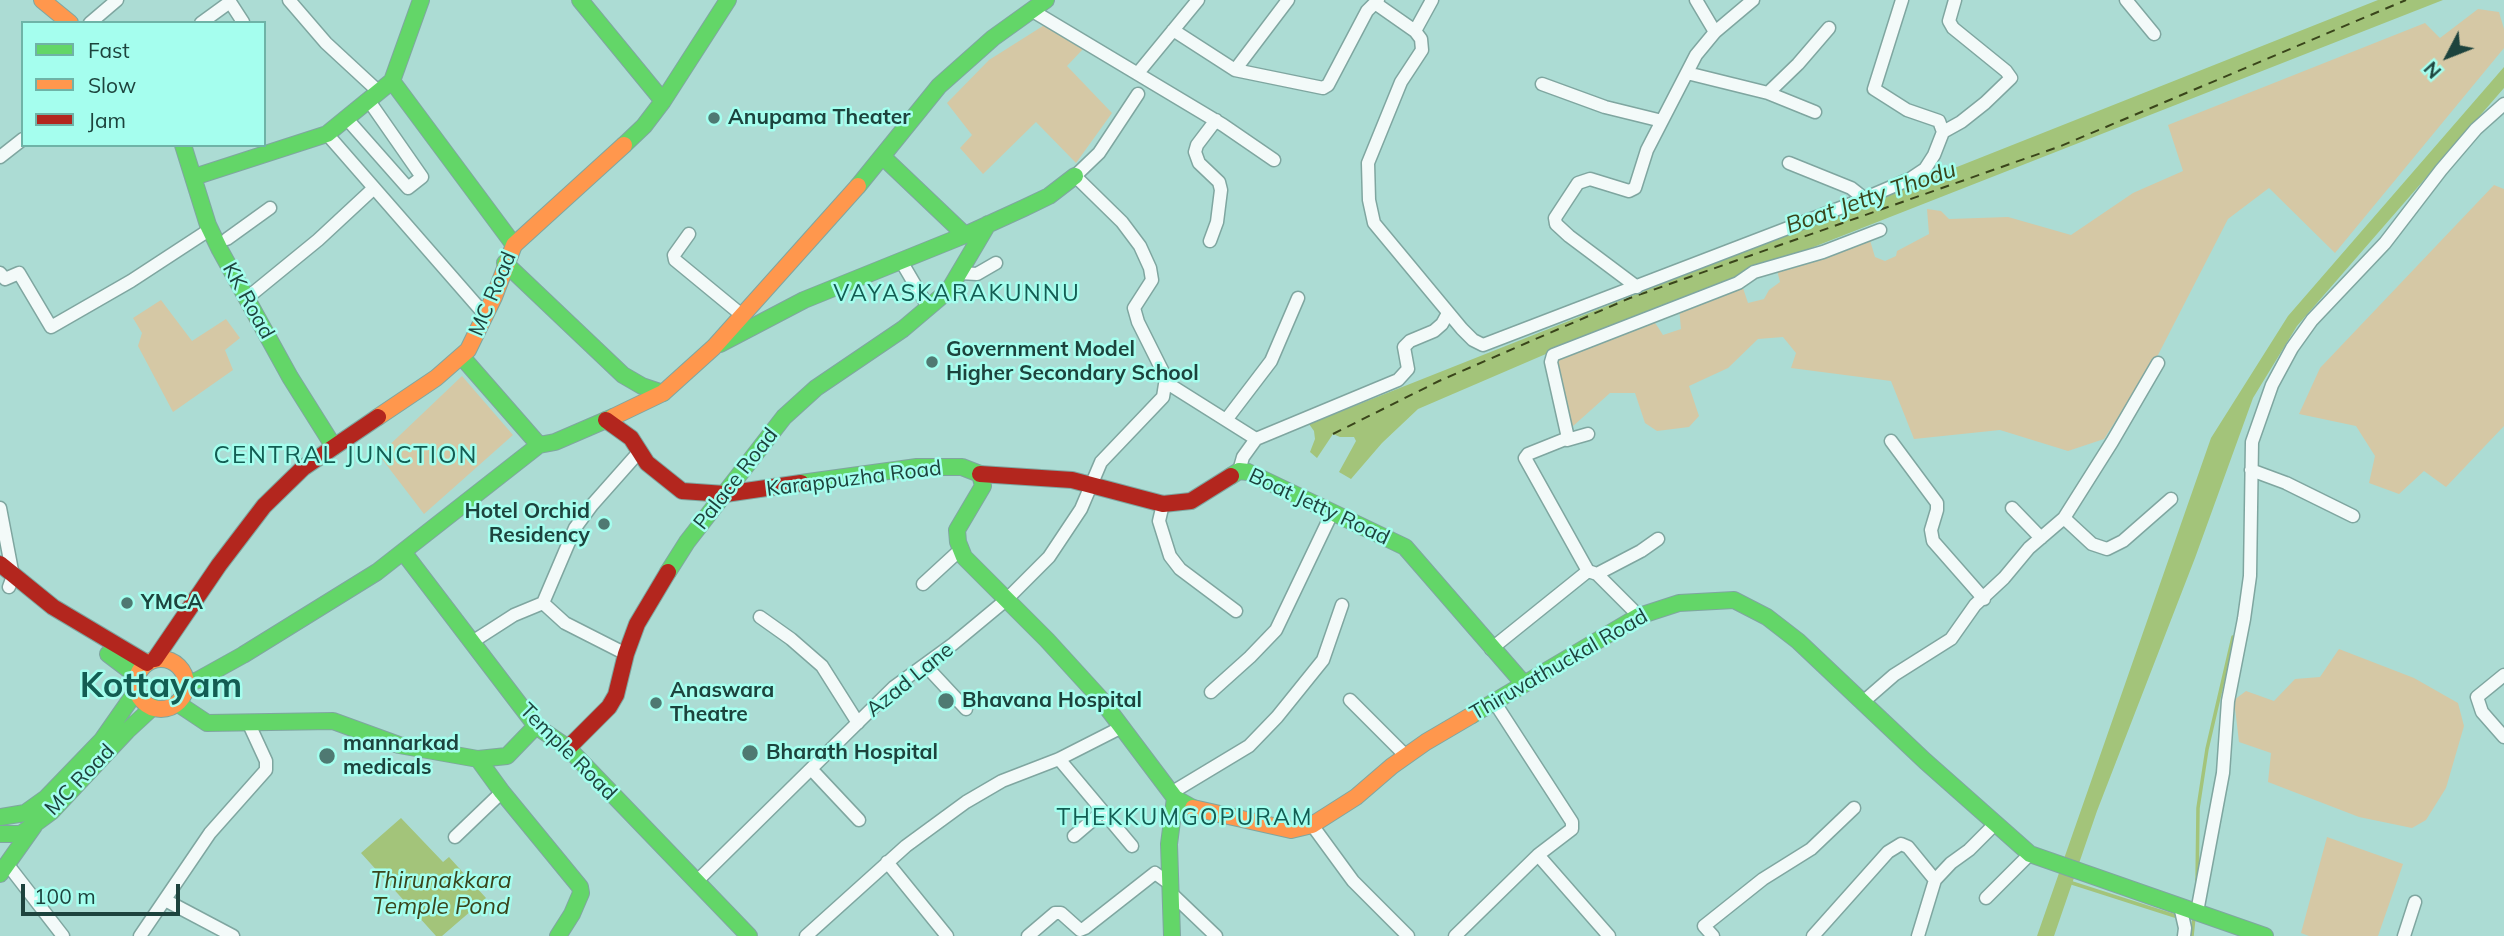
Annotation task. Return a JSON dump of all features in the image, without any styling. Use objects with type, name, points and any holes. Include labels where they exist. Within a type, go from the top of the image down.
[{"type":"main road","points":[[42,0],[68,21]]},
{"type":"main road","points":[[194,177],[327,134],[347,119],[393,81],[421,0]]},
{"type":"main road","points":[[580,0],[663,101]]},
{"type":"main road","name":"MC Road","points":[[0,817],[19,814],[33,808],[94,748],[219,565],[264,506],[303,468],[398,405],[462,357],[486,316],[514,244],[632,138],[663,101],[728,0]]},
{"type":"main road","points":[[186,684],[266,642],[338,598],[404,553],[539,445],[555,442],[663,393],[714,348],[850,198],[939,86],[993,38],[1045,0]]},
{"type":"main road","points":[[393,81],[514,244]]},
{"type":"main road","name":"KK Road","points":[[184,147],[214,238],[290,377],[334,447]]},
{"type":"main road","points":[[883,158],[965,235]]},
{"type":"main road","points":[[714,348],[804,300],[965,235],[1049,196],[1075,176]]},
{"type":"main road","name":"Palace Road","points":[[568,748],[609,707],[616,695],[637,624],[687,542],[784,417],[816,388],[903,329],[949,290],[988,224]]},
{"type":"main road","points":[[505,264],[623,374],[642,386],[663,393]]},
{"type":"main road","points":[[462,357],[539,445]]},
{"type":"main road","points":[[623,374],[635,445]]},
{"type":"main road","name":"Karappuzha Road","points":[[606,420],[635,445],[647,463],[682,491],[701,495],[725,495],[917,467],[968,467],[979,474]]},
{"type":"main road","name":"Boat Jetty Road","points":[[979,474],[1072,480],[1163,504],[1191,501],[1239,471],[1248,472],[1405,547],[1524,684]]},
{"type":"main road","points":[[979,474],[982,479],[981,493],[957,530],[960,550],[1068,662],[1122,727],[1173,795],[1169,844],[1172,936]]},
{"type":"main road","name":"Temple Road","points":[[404,553],[536,726],[568,748],[643,829],[698,881],[749,936]]},
{"type":"main road","points":[[0,564],[7,581],[39,610],[144,672]]},
{"type":"main road","name":"Thiruvathuckal Road","points":[[1173,795],[1195,809],[1258,824],[1291,830],[1312,825],[1356,797],[1406,756],[1443,732],[1639,616],[1687,601],[1728,599],[1742,602],[1767,617],[1798,641],[2030,854],[2191,910]]},
{"type":"main road","points":[[167,659],[177,664],[184,673],[186,684],[177,703],[161,709],[153,708],[140,698],[144,672],[167,659]]},
{"type":"main road","points":[[177,703],[207,723],[333,721],[399,745],[478,759],[510,760],[536,726]]},
{"type":"main road","name":"MC Road","points":[[4,869],[18,836],[51,812],[134,724],[153,708]]},
{"type":"main road","points":[[478,759],[580,887],[572,914],[558,936]]},
{"type":"main road","points":[[18,836],[19,814]]},
{"type":"main road","points":[[2191,910],[2265,936]]},
{"type":"street","points":[[92,21],[117,0]]},
{"type":"street","points":[[289,0],[374,97],[422,177],[408,188],[347,119]]},
{"type":"street","points":[[1138,73],[1198,0]]},
{"type":"street","points":[[1235,70],[1288,0]]},
{"type":"street","points":[[1415,31],[1432,0]]},
{"type":"street","points":[[1696,0],[1716,32]]},
{"type":"street","points":[[1637,287],[1569,236],[1556,224],[1555,218],[1578,183],[1590,179],[1629,191],[1635,188],[1647,150],[1696,55],[1716,32],[1753,0]]},
{"type":"street","points":[[1902,0],[1874,89],[1907,110],[1939,121],[1943,132]]},
{"type":"street","points":[[1173,30],[1235,70],[1323,88],[1328,85],[1367,11],[1377,2],[1415,31],[1421,39],[1422,50],[1401,82],[1368,163],[1369,200],[1374,223],[1448,313],[1473,340],[1483,345],[1865,199],[1910,179],[1925,169],[1943,132],[1985,103],[2011,78],[1953,28],[1949,21],[1955,0]]},
{"type":"street","points":[[2126,0],[2154,34]]},
{"type":"street","points":[[204,21],[230,2],[242,21]]},
{"type":"street","points":[[1031,10],[1216,120],[1275,160]]},
{"type":"street","points":[[1768,93],[1829,28]]},
{"type":"street","points":[[1687,73],[1768,93],[1815,112]]},
{"type":"street","points":[[1542,84],[1605,107],[1662,121]]},
{"type":"street","points":[[1138,94],[1099,153],[1075,176],[1122,222],[1140,246],[1150,268],[1152,280],[1134,308],[1167,383],[1256,439]]},
{"type":"street","points":[[2185,932],[2222,773],[2228,701],[2250,576],[2252,442],[2259,418],[2291,348],[2344,285],[2385,243],[2476,129],[2504,104]]},
{"type":"street","points":[[1210,241],[1217,222],[1222,190],[1219,182],[1199,163],[1195,152],[1197,145],[1216,120]]},
{"type":"street","points":[[327,134],[486,316]]},
{"type":"street","points":[[0,157],[21,141]]},
{"type":"street","points":[[1789,163],[1851,188],[1865,199]]},
{"type":"street","points":[[247,298],[318,240],[374,188]]},
{"type":"street","points":[[227,239],[270,208]]},
{"type":"street","points":[[0,273],[5,279],[19,273],[51,327],[131,281],[209,230]]},
{"type":"street","points":[[1567,440],[1551,362],[1553,355],[1738,283],[1754,272],[1823,252],[1880,230]]},
{"type":"street","points":[[689,234],[674,255],[675,260],[743,316]]},
{"type":"street","points":[[901,261],[929,307]]},
{"type":"street","points":[[960,273],[976,274],[996,263]]},
{"type":"street","points":[[1226,421],[1270,361],[1298,298]]},
{"type":"street","points":[[1239,471],[1243,457],[1256,439],[1398,380],[1408,369],[1404,347],[1410,341],[1434,331],[1448,313]]},
{"type":"street","points":[[1863,702],[1894,675],[1951,639],[1975,606],[2040,538],[2064,518],[2158,363]]},
{"type":"street","name":"Azad Lane","points":[[698,881],[894,687],[1006,600],[1049,557],[1082,509],[1101,462],[1163,397],[1167,383]]},
{"type":"street","points":[[1588,434],[1528,454],[1525,458],[1592,573],[1639,616]]},
{"type":"street","points":[[1891,441],[1937,503],[1931,530],[1933,541],[1984,599]]},
{"type":"street","points":[[472,642],[514,615],[543,603],[565,557],[575,528],[611,482],[635,445]]},
{"type":"street","points":[[2251,470],[2286,483],[2353,516]]},
{"type":"street","points":[[2064,518],[2092,544],[2107,549],[2123,541],[2171,499]]},
{"type":"street","points":[[1163,504],[1159,521],[1170,556],[1180,569],[1236,611]]},
{"type":"street","points":[[0,508],[7,581]]},
{"type":"street","points":[[2012,508],[2040,538]]},
{"type":"street","points":[[1210,692],[1276,630],[1332,513]]},
{"type":"street","points":[[1491,649],[1592,573],[1641,551],[1658,539]]},
{"type":"street","points":[[923,584],[960,550]]},
{"type":"street","points":[[543,603],[565,623],[626,654]]},
{"type":"street","points":[[1173,795],[1249,746],[1277,717],[1323,660],[1342,606]]},
{"type":"street","points":[[760,617],[822,666],[858,723]]},
{"type":"street","points":[[925,664],[966,709]]},
{"type":"street","points":[[2504,675],[2477,696],[2482,712],[2504,737]]},
{"type":"street","points":[[1350,700],[1406,756]]},
{"type":"street","points":[[1455,936],[1538,855],[1572,829],[1573,822],[1494,703]]},
{"type":"street","points":[[140,936],[210,833],[266,770],[267,761],[248,722]]},
{"type":"street","points":[[806,936],[887,862],[966,802],[1002,781],[1059,759],[1122,727]]},
{"type":"street","points":[[1059,759],[1132,846]]},
{"type":"street","points":[[812,770],[859,820]]},
{"type":"street","points":[[455,836],[502,792]]},
{"type":"street","points":[[1713,936],[1704,926],[1763,879],[1811,849],[1854,808]]},
{"type":"street","points":[[1074,836],[1102,812]]},
{"type":"street","points":[[1918,936],[1935,880],[1995,824]]},
{"type":"street","points":[[1312,825],[1368,899],[1408,936]]},
{"type":"street","points":[[1813,936],[1888,852],[1900,844],[1908,847],[1935,880]]},
{"type":"street","points":[[1986,898],[2030,854]]},
{"type":"street","points":[[1538,855],[1609,936]]},
{"type":"street","points":[[887,862],[947,936]]},
{"type":"street","points":[[4,869],[63,936]]},
{"type":"street","points":[[1028,936],[1055,913],[1061,913],[1080,930],[1085,928],[1155,873],[1216,936]]},
{"type":"street","points":[[165,900],[233,936]]},
{"type":"street","points":[[2404,936],[2415,902]]},
{"type":"shaded area","points":[[2478,9],[2499,12],[2504,29],[2504,48],[2335,253],[2269,188],[2228,219],[2158,355],[2104,439],[2068,451],[2000,430],[1914,439],[1891,381],[1791,368],[1796,353],[1783,337],[1758,339],[1728,368],[1689,386],[1699,416],[1689,427],[1657,431],[1645,423],[1635,393],[1610,393],[1572,427],[1556,358],[1652,318],[1663,335],[1681,329],[1679,308],[1742,285],[1748,303],[1764,299],[1769,290],[1780,282],[1777,270],[1869,237],[1875,257],[1885,261],[1896,256],[1897,251],[1929,234],[1927,209],[1941,211],[1949,219],[2008,217],[2071,235],[2133,193],[2183,171],[2168,125],[2425,23],[2440,38]]},
{"type":"shaded area","points":[[1046,24],[1084,48],[1067,66],[1112,113],[1076,163],[1036,122],[983,174],[960,148],[972,135],[947,103],[989,60]]},
{"type":"shaded area","points":[[2494,185],[2504,189],[2504,426],[2446,487],[2424,471],[2399,494],[2369,483],[2375,456],[2356,426],[2299,414],[2320,368]]},
{"type":"shaded area","points":[[161,300],[192,341],[226,319],[240,338],[225,350],[233,370],[173,412],[138,346],[142,333],[133,318]]},
{"type":"shaded area","points":[[462,376],[513,435],[424,514],[379,455]]},
{"type":"shaded area","points":[[2339,649],[2414,678],[2458,703],[2464,726],[2446,788],[2426,820],[2412,828],[2359,817],[2268,782],[2271,753],[2239,742],[2234,700],[2246,691],[2274,701],[2295,679],[2320,677]]},
{"type":"shaded area","points":[[2327,837],[2403,864],[2378,936],[2309,936],[2301,933]]},
{"type":"water","points":[[2378,0],[2443,0],[1597,332],[1418,409],[1382,443],[1351,479],[1339,472],[1356,441],[1354,437],[1333,434],[1317,458],[1310,452],[1315,439],[1309,424]]},
{"type":"water","points":[[2504,67],[2504,88],[2297,326],[2253,398],[2195,558],[2097,811],[2054,936],[2037,936],[2211,438],[2288,316]]},
{"type":"water","name":"Thirunakkara Temple Pond","points":[[401,818],[443,862],[449,857],[486,898],[442,936],[436,936],[361,853]]},
{"type":"waterway","points":[[2197,885],[2198,808],[2207,749],[2233,637]]},
{"type":"waterway","points":[[2069,882],[2178,917]]},
{"type":"waterway","points":[[2192,936],[2194,917]]},
{"type":"ferry route","points":[[1333,434],[1439,381],[1630,298],[2061,146],[2406,0]]},
{"type":"traffic: fast","points":[[194,177],[327,134],[392,81],[421,0]]},
{"type":"traffic: fast","points":[[580,0],[663,101]]},
{"type":"traffic: fast","points":[[624,145],[644,126],[663,101],[728,0]]},
{"type":"traffic: fast","points":[[858,186],[939,86],[993,38],[1046,0]]},
{"type":"traffic: fast","points":[[392,81],[514,245]]},
{"type":"traffic: fast","points":[[184,147],[208,225],[220,250],[290,377],[334,447]]},
{"type":"traffic: fast","points":[[883,157],[965,235]]},
{"type":"traffic: fast","points":[[720,344],[804,300],[965,235],[1024,208],[1049,196],[1075,176]]},
{"type":"traffic: fast","points":[[668,572],[687,542],[784,417],[816,388],[903,329],[949,290],[988,224]]},
{"type":"traffic: fast","points":[[505,263],[623,375],[642,386],[663,393]]},
{"type":"traffic: fast","points":[[462,357],[539,445]]},
{"type":"traffic: fast","points":[[186,684],[243,655],[377,572],[539,445],[555,442],[613,417]]},
{"type":"traffic: fast","points":[[801,483],[917,467],[962,467],[980,474],[983,486],[957,530],[964,557],[1047,640],[1099,697],[1175,798],[1193,808]]},
{"type":"traffic: fast","points":[[1231,476],[1239,471],[1248,472],[1405,547],[1524,684]]},
{"type":"traffic: fast","points":[[404,553],[536,726],[568,748],[749,936]]},
{"type":"traffic: fast","points":[[1472,715],[1639,616],[1679,603],[1734,600],[1767,617],[1798,641],[1925,761],[2030,854],[2265,936]]},
{"type":"traffic: fast","points":[[108,654],[137,676]]},
{"type":"traffic: fast","points":[[0,817],[25,813],[46,798],[102,740],[137,690]]},
{"type":"traffic: fast","points":[[177,703],[207,723],[333,721],[399,745],[478,759],[507,756],[536,726]]},
{"type":"traffic: fast","points":[[0,834],[21,834],[51,812],[153,707]]},
{"type":"traffic: fast","points":[[478,759],[580,887],[581,893],[572,914],[558,936]]},
{"type":"traffic: fast","points":[[1172,936],[1169,844],[1175,798]]},
{"type":"traffic: fast","points":[[0,874],[34,826]]},
{"type":"traffic: slow","points":[[42,0],[68,21]]},
{"type":"traffic: slow","points":[[378,417],[436,378],[468,350],[494,297],[514,245],[624,145]]},
{"type":"traffic: slow","points":[[613,417],[663,393],[714,347],[858,186]]},
{"type":"traffic: slow","points":[[161,659],[179,666],[186,684],[179,702],[161,709],[143,702],[136,684],[143,666],[161,659]]},
{"type":"traffic: slow","points":[[1193,808],[1291,830],[1312,825],[1356,797],[1392,766],[1426,742],[1472,715]]},
{"type":"traffic: jam","points":[[155,659],[219,565],[264,506],[303,468],[378,417]]},
{"type":"traffic: jam","points":[[606,420],[631,438],[647,463],[682,491],[725,494],[801,483]]},
{"type":"traffic: jam","points":[[980,474],[1072,480],[1163,504],[1191,501],[1231,476]]},
{"type":"traffic: jam","points":[[0,564],[53,607],[147,663]]},
{"type":"traffic: jam","points":[[568,748],[609,707],[616,695],[637,624],[668,572]]},
{"type":"place","name":"Anupama Theater","points":[[714,118]]},
{"type":"place","name":"Government Model Higher Secondary School","points":[[932,362]]},
{"type":"place","name":"Hotel Orchid Residency","points":[[604,524]]},
{"type":"place","name":"YMCA","points":[[127,603]]},
{"type":"place","name":"Bhavana Hospital","points":[[946,701]]},
{"type":"place","name":"Anaswara Theatre","points":[[656,703]]},
{"type":"place","name":"Bharath Hospital","points":[[750,753]]},
{"type":"place","name":"mannarkad medicals","points":[[327,756]]},
{"type":"district","name":"VAYASKARAKUNNU","points":[[957,294]]},
{"type":"district","name":"CENTRAL JUNCTION","points":[[346,456]]},
{"type":"district","name":"Kottayam","points":[[161,686]]},
{"type":"district","name":"THEKKUMGOPURAM","points":[[1185,818]]},
{"type":"water label","name":"Boat Jetty Thodu","points":[[1871,198]]}]
